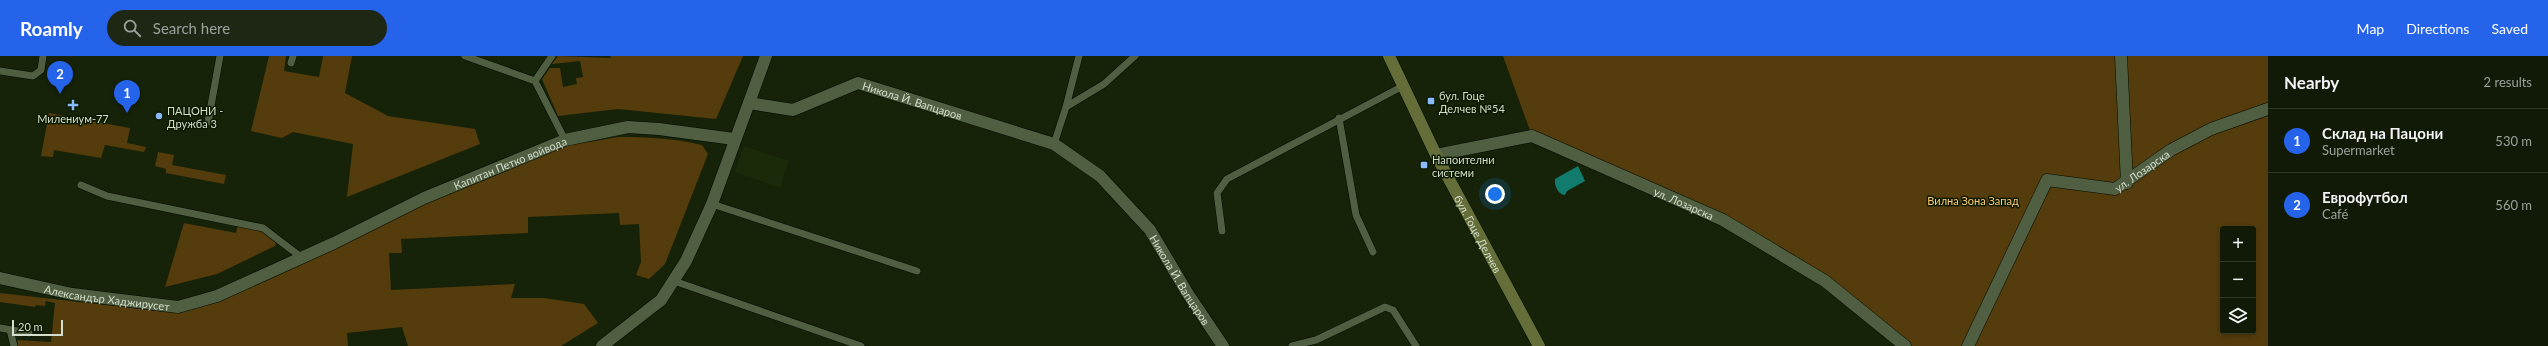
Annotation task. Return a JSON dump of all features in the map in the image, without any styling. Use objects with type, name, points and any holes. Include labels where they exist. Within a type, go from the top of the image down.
[{"type":"main road","name":"бул. Гоце Делчев","points":[[1389,56],[1436,155],[1538,346]]},
{"type":"street","points":[[602,346],[661,300],[698,240],[734,139],[766,56]]},
{"type":"street","points":[[2121,56],[2127,183]]},
{"type":"street","name":"Никола Й. Вапцаров","points":[[749,103],[793,110],[858,83],[1054,144],[1100,176],[1150,230],[1188,294],[1223,346]]},
{"type":"street","name":"ул. Лозарска","points":[[1968,346],[2047,180],[2115,189],[2127,183],[2171,150],[2198,136],[2268,109]]},
{"type":"street","name":"Капитан Петко войвода","points":[[301,257],[424,198],[565,140],[628,127],[659,129],[734,139]]},
{"type":"street","name":"ул. Лозарска","points":[[1436,155],[1532,136],[1723,220],[1825,281],[1905,346]]},
{"type":"street","name":"Александър Хаджирусет","points":[[0,278],[72,294],[178,307],[217,296],[301,257]]},
{"type":"lane","points":[[0,71],[33,76],[40,70],[43,56]]},
{"type":"lane","points":[[208,122],[220,56]]},
{"type":"lane","points":[[465,56],[534,82],[565,140]]},
{"type":"lane","points":[[534,82],[552,56]]},
{"type":"lane","points":[[1054,144],[1066,107],[1079,56]]},
{"type":"lane","points":[[1066,107],[1104,84],[1135,56]]},
{"type":"lane","points":[[1222,231],[1217,193],[1227,179],[1339,118],[1403,86]]},
{"type":"lane","points":[[1339,118],[1356,214],[1373,252]]},
{"type":"lane","points":[[81,185],[107,196],[262,228],[301,257]]},
{"type":"lane","points":[[712,204],[917,271]]},
{"type":"lane","points":[[674,281],[861,346]]},
{"type":"lane","points":[[1292,346],[1316,340],[1385,307],[1393,310],[1416,346]]},
{"type":"lane","points":[[0,328],[28,333]]},
{"type":"lane","points":[[10,330],[14,346]]},
{"type":"shaded area","points":[[744,146],[789,161],[780,188],[735,172]]},
{"type":"green space","points":[[269,56],[286,56],[284,71],[319,77],[323,56],[352,56],[345,93],[388,116],[475,129],[480,144],[347,197],[353,144],[293,132],[282,138],[251,131]]},
{"type":"green space","points":[[558,56],[610,58],[611,56],[743,56],[716,119],[618,109],[558,116],[542,79],[550,68],[560,68],[563,87],[577,84],[576,78],[583,77],[580,61],[552,64]]},
{"type":"green space","name":"Вилна Зона Запад","points":[[1503,56],[2268,56],[2268,346],[1910,346],[1825,281],[1723,220],[1532,136]]},
{"type":"green space","points":[[49,113],[130,128],[127,143],[146,147],[144,152],[105,145],[101,158],[54,150],[53,157],[41,156]]},
{"type":"green space","points":[[618,137],[660,138],[692,143],[702,145],[708,154],[665,264],[649,279],[636,275],[641,262],[639,224],[620,225],[619,213],[528,217],[528,233],[401,239],[402,253],[389,253],[391,290],[515,284],[511,298],[544,298],[584,304],[598,323],[561,346],[408,346],[402,327],[347,333],[348,346],[18,346],[17,340],[51,342],[55,303],[46,301],[45,306],[36,305],[35,307],[0,302],[0,293],[177,313],[209,304],[413,209],[566,146]]},
{"type":"green space","points":[[158,152],[174,155],[172,165],[226,175],[224,184],[166,173],[166,169],[155,166]]},
{"type":"green space","points":[[239,221],[255,226],[264,231],[276,243],[275,246],[217,274],[165,287],[184,223],[236,233]]},
{"type":"water","points":[[1578,166],[1585,181],[1567,191],[1565,195],[1558,192],[1555,179]]},
{"type":"place","name":"Еврофутбол","points":[[60,94]]},
{"type":"place","name":"бул. Гоце Делчев №54","points":[[1431,101]]},
{"type":"place","name":"Милениум-77","points":[[73,105]]},
{"type":"place","name":"Склад на Пацони","points":[[127,113]]},
{"type":"place","name":"ПАЦОНИ - Дружба 3","points":[[159,116]]},
{"type":"place","name":"Напоителни системи","points":[[1424,165]]}]
